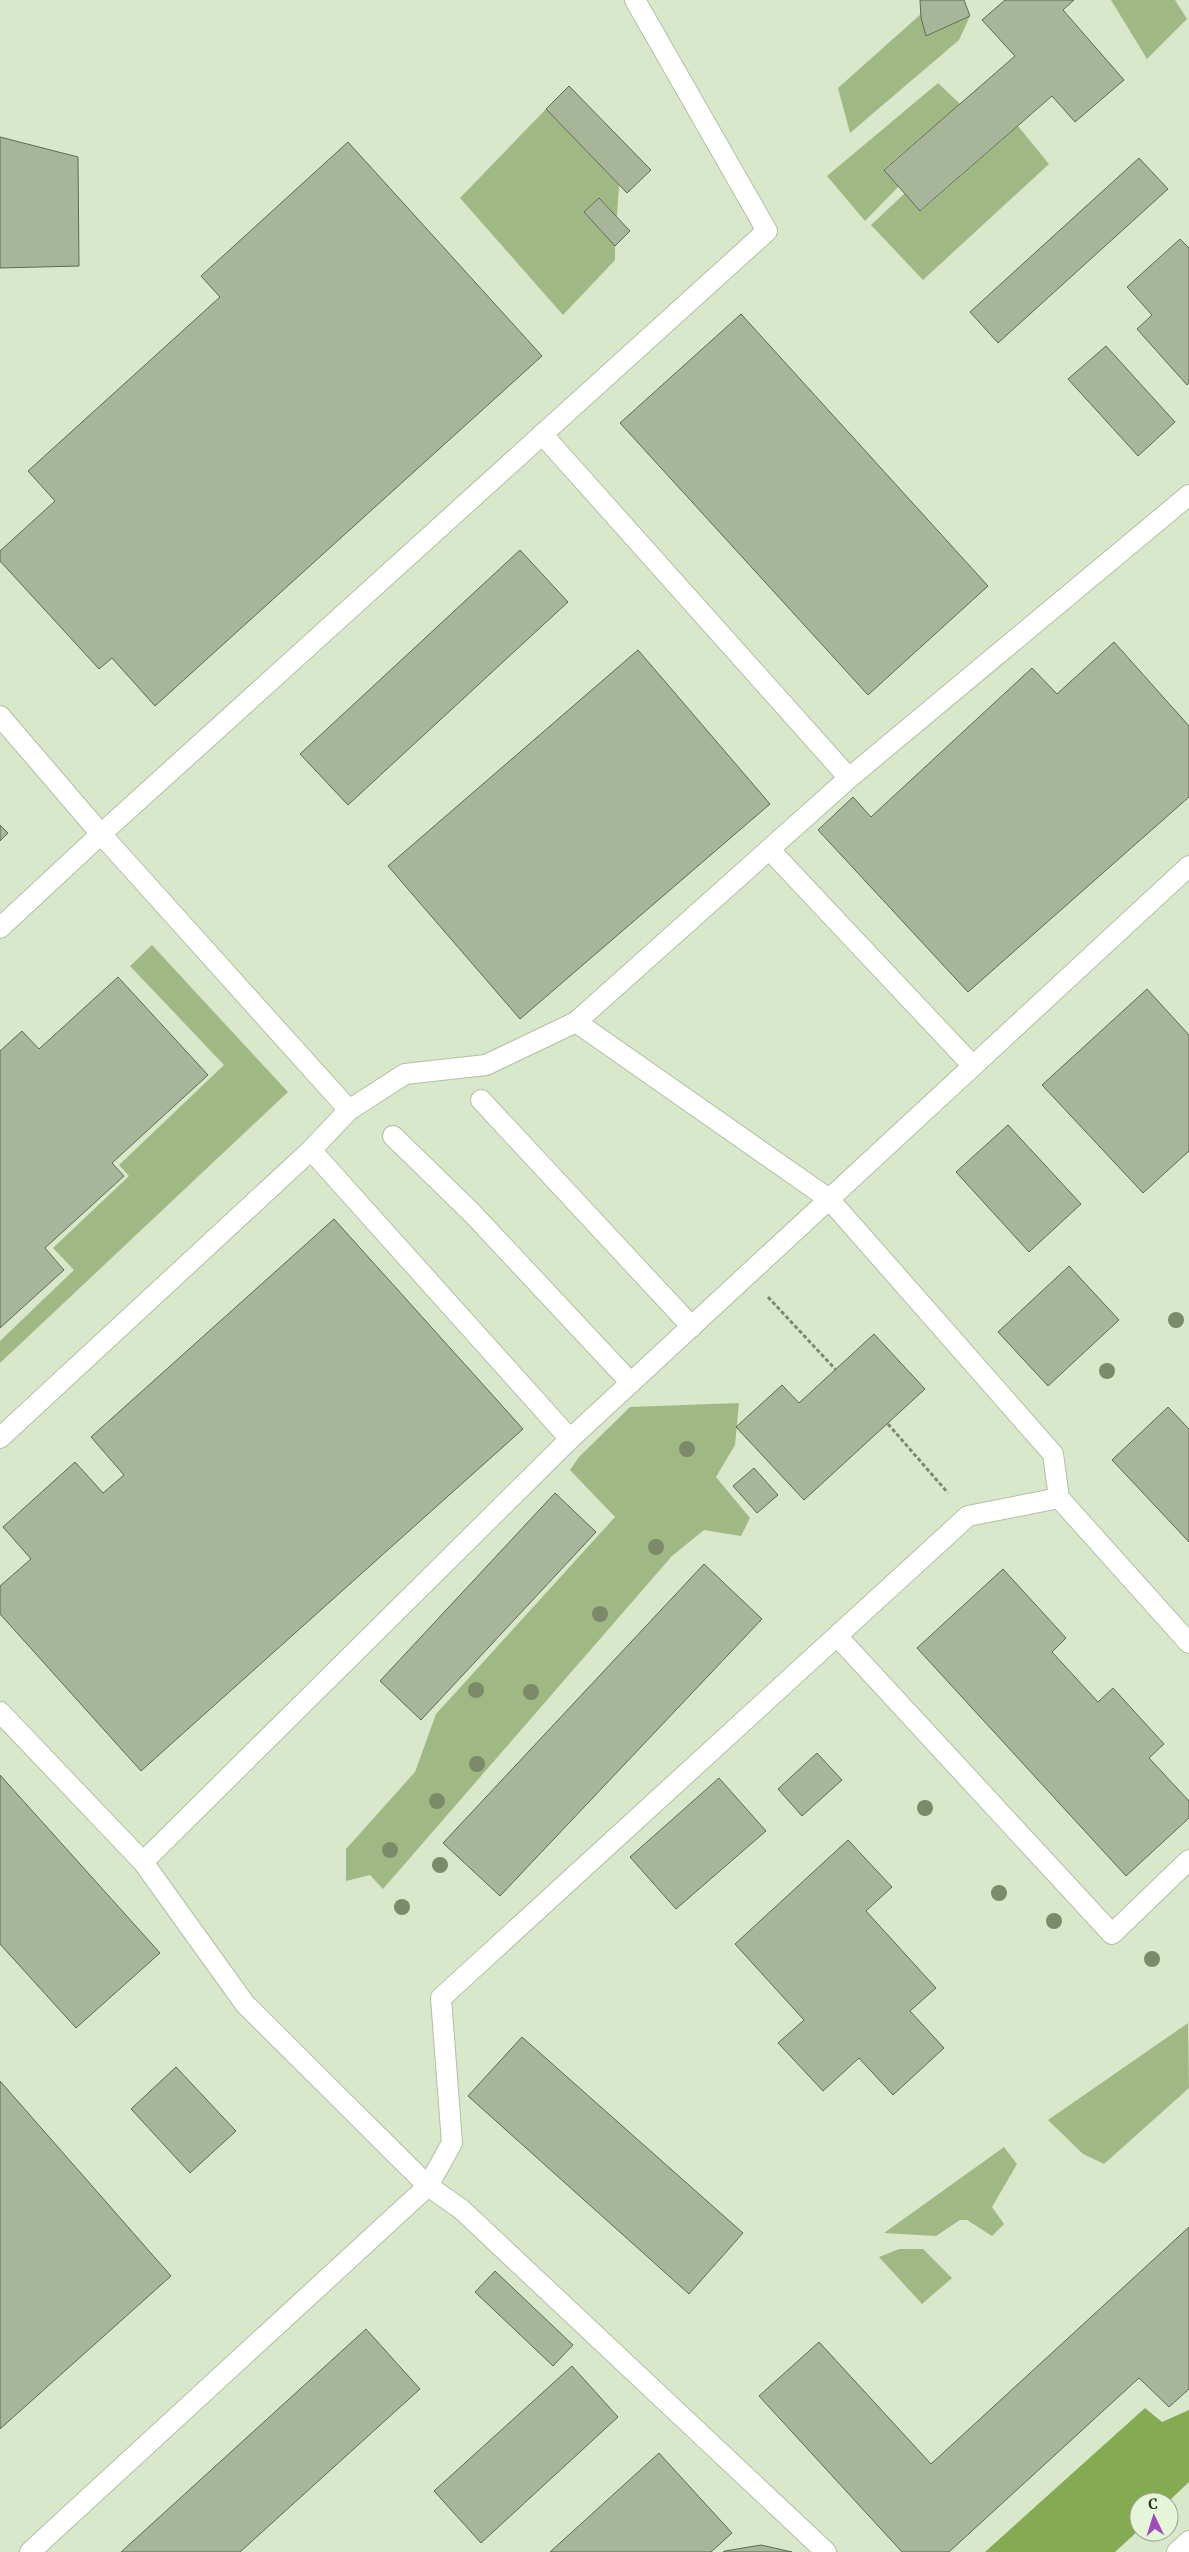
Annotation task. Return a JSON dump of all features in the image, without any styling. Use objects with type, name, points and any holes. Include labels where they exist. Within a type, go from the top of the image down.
[{"type":"lane","points":[[0,928],[100,834],[767,231],[635,0]]},
{"type":"lane","points":[[542,434],[849,778]]},
{"type":"lane","points":[[0,1438],[311,1150],[349,1110],[406,1074],[486,1066],[576,1022],[849,778],[1189,495]]},
{"type":"lane","points":[[0,716],[100,834],[349,1110]]},
{"type":"lane","points":[[769,848],[973,1066]]},
{"type":"lane","points":[[143,1862],[570,1439],[1189,866]]},
{"type":"lane","points":[[576,1022],[829,1199],[1053,1454],[1060,1498],[1189,1644]]},
{"type":"lane","points":[[481,1100],[692,1327]]},
{"type":"lane","points":[[393,1136],[472,1213],[631,1383]]},
{"type":"lane","points":[[311,1150],[570,1439]]},
{"type":"lane","points":[[30,2552],[428,2186],[452,2143],[441,1998],[968,1516],[1060,1498]]},
{"type":"lane","points":[[836,1636],[1112,1934],[1189,1860]]},
{"type":"lane","points":[[0,1712],[143,1862],[245,2004],[428,2186],[461,2209],[826,2552]]},
{"type":"lane","points":[[1177,2552],[1189,2542]]},
{"type":"path","points":[[747,1275],[836,1370]]},
{"type":"path","points":[[888,1424],[968,1516]]},
{"type":"green space","points":[[1111,0],[1175,0],[1187,19],[1147,59]]},
{"type":"green space","points":[[921,14],[927,36],[970,16],[959,40],[850,133],[838,88]]},
{"type":"green space","points":[[938,83],[960,104],[884,169],[899,186],[865,221],[827,176]]},
{"type":"green space","points":[[546,109],[619,185],[617,217],[599,198],[584,212],[615,246],[615,260],[563,315],[460,198]]},
{"type":"green space","points":[[1018,126],[1049,164],[923,280],[871,225],[905,193],[921,211]]},
{"type":"green space","points":[[152,945],[288,1092],[0,1363],[0,1341],[74,1270],[53,1248],[129,1176],[119,1165],[224,1065],[130,966]]},
{"type":"green space","points":[[739,1403],[735,1445],[716,1477],[750,1518],[741,1536],[704,1530],[672,1556],[383,1889],[370,1875],[346,1881],[346,1849],[415,1772],[436,1714],[615,1517],[570,1470],[579,1457],[630,1407]]},
{"type":"green space","points":[[1188,2023],[1189,2088],[1104,2164],[1083,2154],[1048,2120]]},
{"type":"green space","points":[[1004,2147],[1017,2164],[992,2207],[1004,2224],[992,2236],[967,2220],[960,2220],[936,2236],[884,2233]]},
{"type":"green space","points":[[899,2249],[923,2249],[952,2278],[922,2304],[879,2257]]},
{"type":"green space","points":[[1145,2408],[1162,2422],[1189,2410],[1189,2482],[1178,2492],[1129,2492],[1129,2539],[1115,2552],[985,2552]]},
{"type":"building","points":[[920,0],[964,0],[970,16],[926,36],[921,18]]},
{"type":"building","points":[[1005,0],[1074,0],[1063,10],[1124,80],[1075,122],[1052,96],[920,211],[884,170],[1015,56],[982,20]]},
{"type":"building","points":[[569,86],[651,170],[627,193],[546,109]]},
{"type":"building","points":[[0,137],[78,157],[79,266],[0,268]]},
{"type":"building","points":[[348,142],[542,356],[155,706],[112,658],[99,669],[0,561],[0,551],[55,501],[28,471],[220,297],[201,276]]},
{"type":"building","points":[[1139,158],[1168,189],[998,343],[970,312]]},
{"type":"building","points":[[599,198],[630,231],[615,246],[584,212]]},
{"type":"building","points":[[1180,239],[1189,248],[1189,383],[1187,385],[1137,329],[1152,315],[1127,287]]},
{"type":"building","points":[[741,314],[988,586],[868,695],[620,423]]},
{"type":"building","points":[[1106,346],[1175,422],[1138,456],[1068,379]]},
{"type":"building","points":[[520,550],[568,602],[348,805],[300,754]]},
{"type":"building","points":[[1114,642],[1189,726],[1189,797],[968,992],[818,830],[853,797],[871,817],[1032,668],[1057,694]]},
{"type":"building","points":[[638,650],[770,804],[520,1019],[388,866]]},
{"type":"building","points":[[0,825],[8,833],[0,841]]},
{"type":"building","points":[[118,977],[208,1075],[112,1163],[124,1176],[45,1248],[64,1270],[0,1328],[0,1051],[22,1031],[39,1049]]},
{"type":"building","points":[[1147,989],[1189,1035],[1189,1151],[1143,1193],[1042,1085]]},
{"type":"building","points":[[1008,1125],[1081,1204],[1029,1252],[956,1172]]},
{"type":"building","points":[[334,1219],[523,1429],[141,1771],[0,1614],[0,1586],[31,1559],[3,1527],[75,1462],[103,1493],[124,1475],[91,1437]]},
{"type":"building","points":[[1069,1266],[1119,1320],[1048,1386],[998,1332]]},
{"type":"building","points":[[874,1334],[925,1389],[804,1500],[736,1427],[782,1385],[799,1403]]},
{"type":"building","points":[[1168,1407],[1189,1429],[1189,1542],[1112,1460]]},
{"type":"building","points":[[754,1468],[778,1495],[757,1513],[733,1486]]},
{"type":"building","points":[[555,1493],[596,1532],[421,1720],[380,1681]]},
{"type":"building","points":[[704,1564],[762,1619],[500,1896],[443,1843]]},
{"type":"building","points":[[1003,1569],[1066,1638],[1052,1652],[1098,1702],[1113,1688],[1164,1744],[1149,1758],[1189,1801],[1189,1818],[1126,1876],[917,1648]]},
{"type":"building","points":[[817,1753],[842,1780],[802,1816],[778,1789]]},
{"type":"building","points":[[0,1775],[160,1953],[76,2028],[0,1944]]},
{"type":"building","points":[[719,1778],[766,1831],[676,1909],[630,1857]]},
{"type":"building","points":[[848,1840],[892,1887],[866,1911],[936,1988],[910,2011],[944,2048],[893,2095],[859,2058],[823,2091],[778,2043],[804,2020],[735,1944]]},
{"type":"building","points":[[522,2037],[743,2233],[689,2294],[468,2096]]},
{"type":"building","points":[[176,2067],[236,2131],[190,2173],[131,2109]]},
{"type":"building","points":[[0,2081],[171,2276],[0,2429]]},
{"type":"building","points":[[1189,2227],[1189,2389],[1169,2407],[1139,2378],[949,2552],[902,2552],[759,2396],[819,2342],[931,2464]]},
{"type":"building","points":[[495,2271],[573,2345],[553,2366],[475,2292]]},
{"type":"building","points":[[366,2329],[420,2389],[240,2552],[121,2552]]},
{"type":"building","points":[[572,2366],[618,2417],[481,2543],[434,2491]]},
{"type":"building","points":[[659,2453],[732,2533],[711,2552],[550,2552]]},
{"type":"building","points":[[761,2545],[792,2552],[723,2552],[725,2551]]}]
